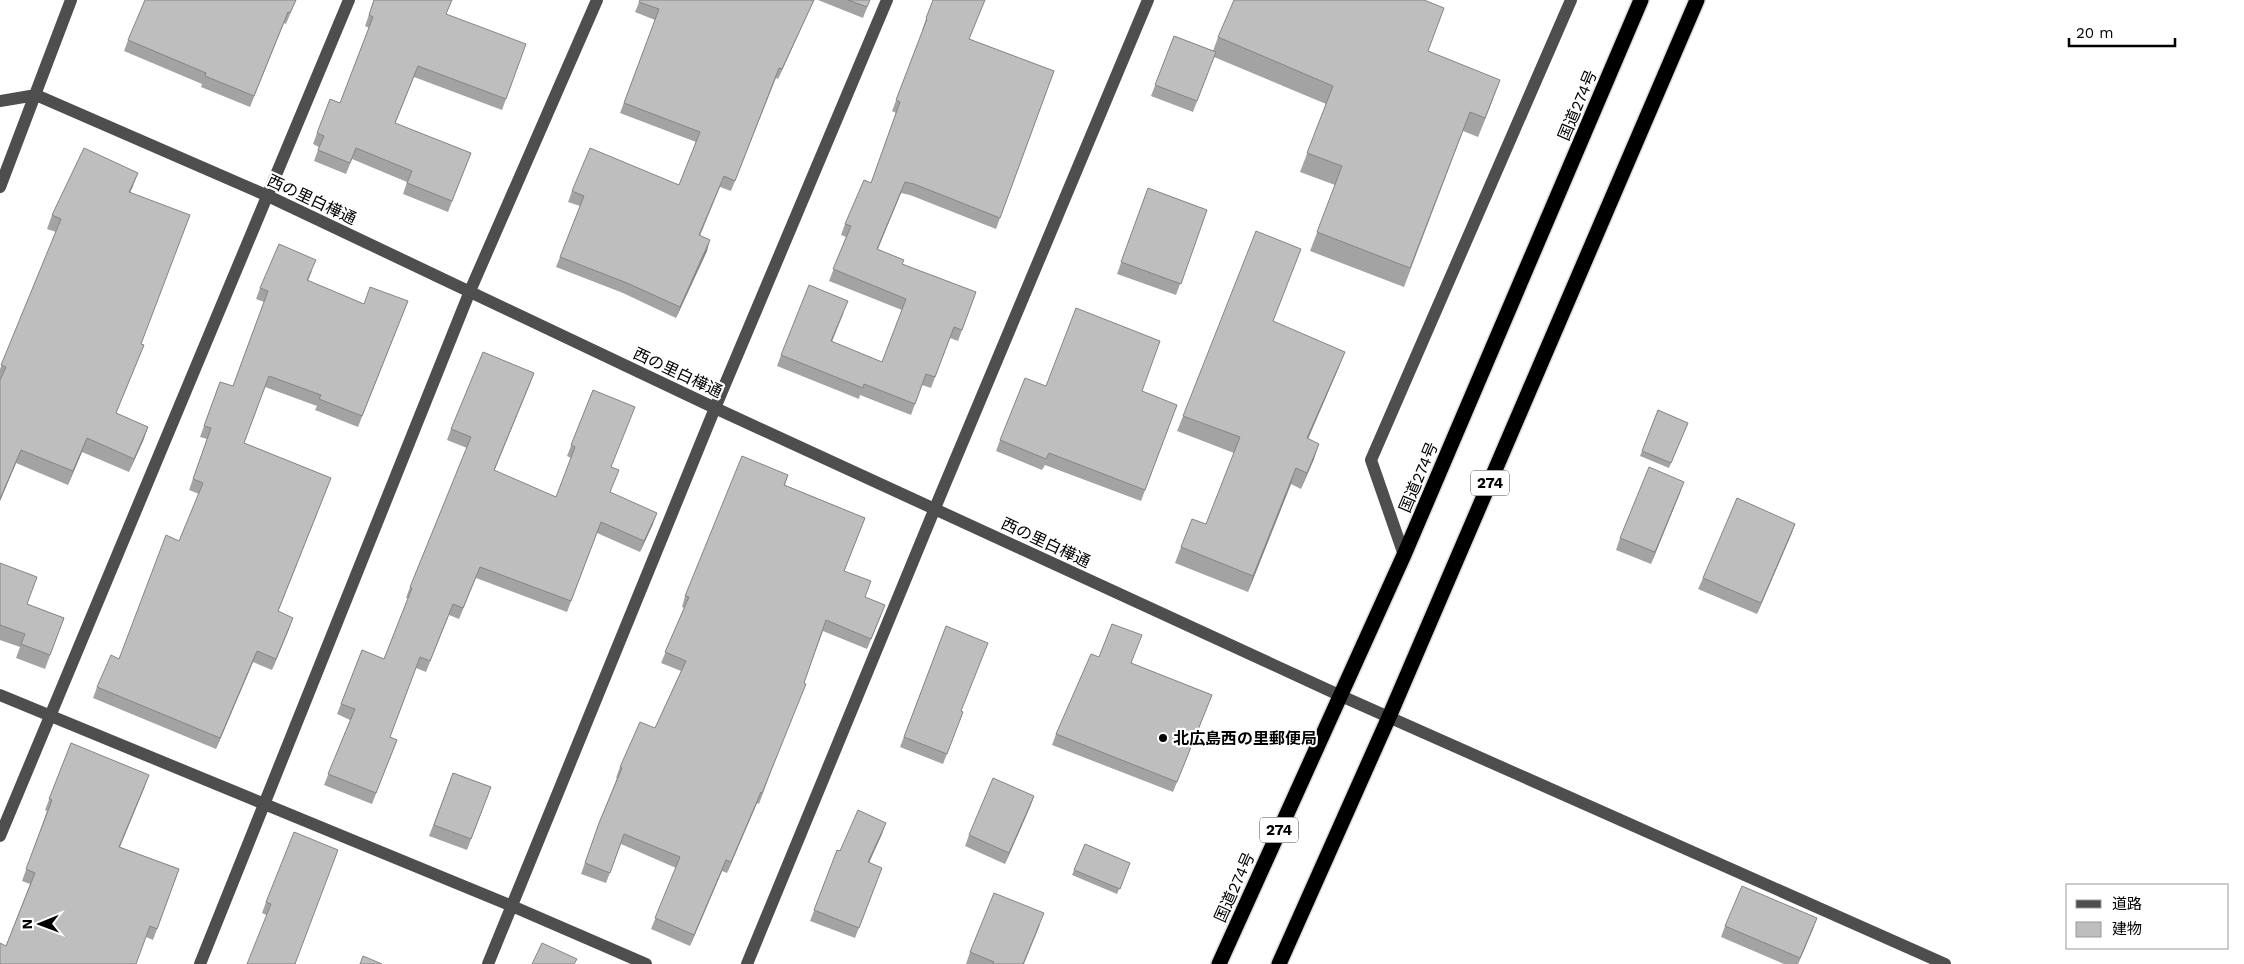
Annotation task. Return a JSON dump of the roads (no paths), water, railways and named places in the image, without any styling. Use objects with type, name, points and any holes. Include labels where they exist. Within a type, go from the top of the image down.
[{"type":"highway","name":"国道274号","points":[[1219,964],[1339,695],[1404,555],[1641,0]]},
{"type":"highway","name":"274","points":[[1279,964],[1389,717],[1697,0]]},
{"type":"street","points":[[0,187],[71,0]]},
{"type":"street","points":[[0,836],[349,0]]},
{"type":"street","points":[[200,964],[470,291],[597,0]]},
{"type":"street","points":[[488,964],[715,408],[887,0]]},
{"type":"street","points":[[747,964],[935,508],[1148,0]]},
{"type":"street","points":[[1404,555],[1371,460],[1571,0]]},
{"type":"street","points":[[0,101],[36,95]]},
{"type":"street","name":"西の里白樺通","points":[[36,95],[268,196],[715,408],[1339,695],[1945,964]]},
{"type":"street","points":[[0,695],[512,906],[646,964]]},
{"type":"place","name":"北広島西の里郵便局","points":[[1163,738]]}]
